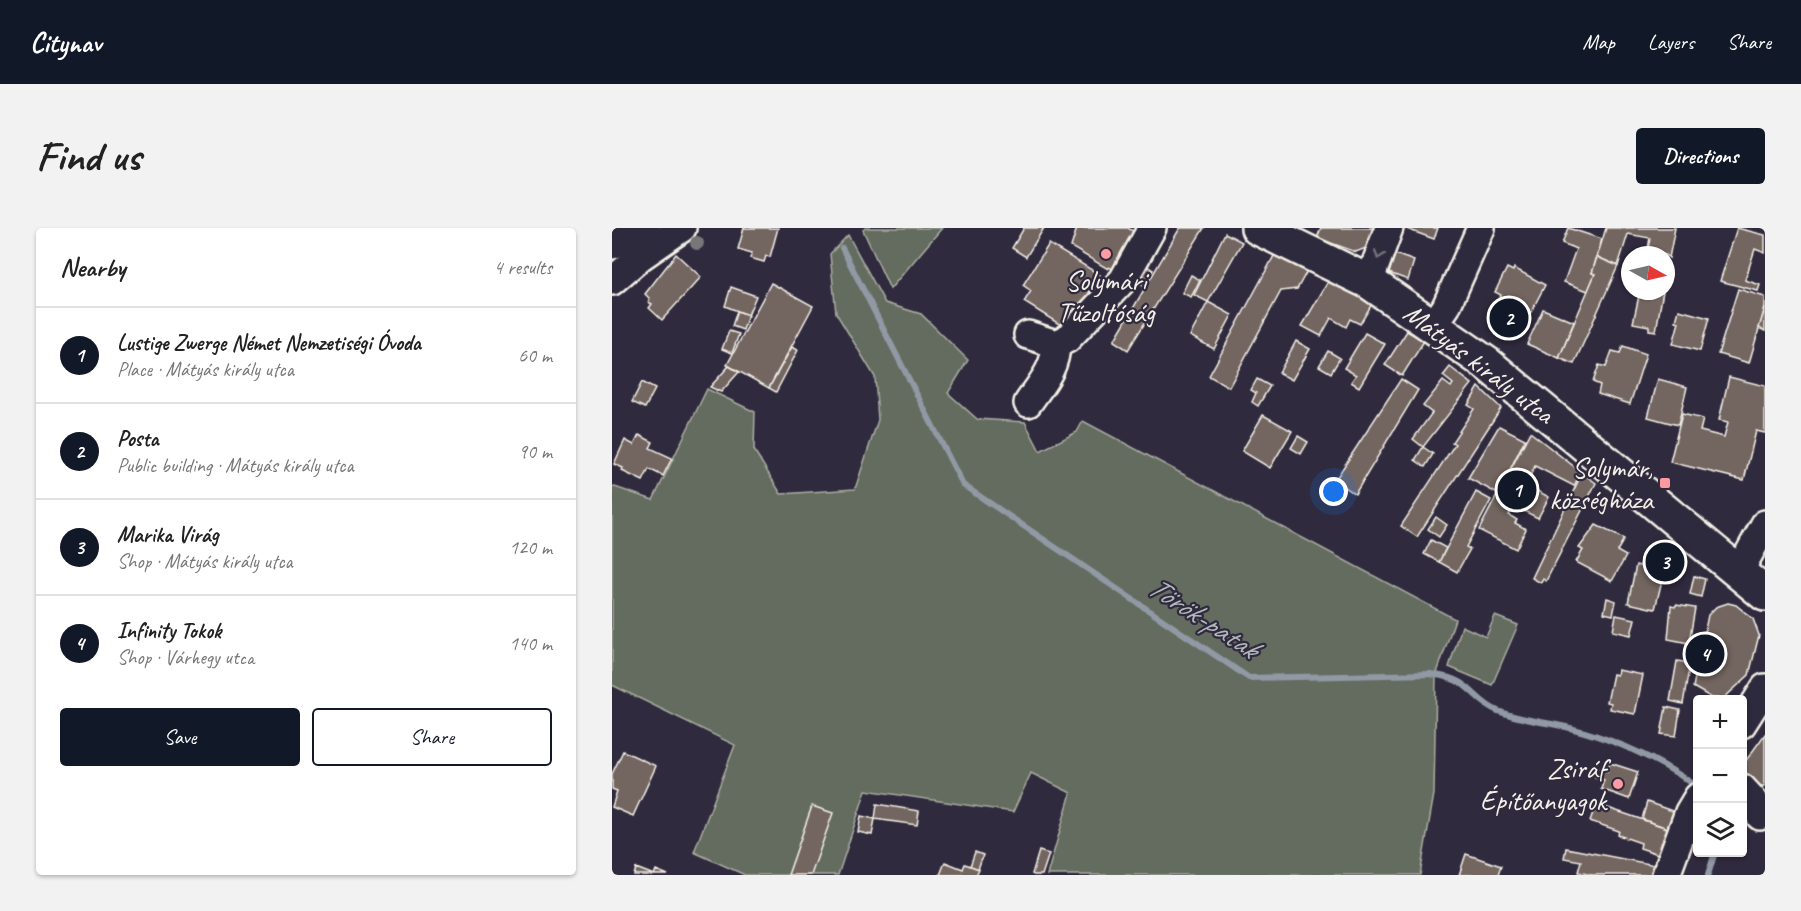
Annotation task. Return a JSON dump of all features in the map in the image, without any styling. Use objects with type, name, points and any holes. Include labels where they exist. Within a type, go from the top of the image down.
[{"type":"main road","points":[[612,242],[643,228]]},
{"type":"main road","name":"Mátyás király utca","points":[[1258,228],[1291,236],[1369,282],[1486,363],[1765,594]]},
{"type":"street","points":[[612,281],[640,257],[682,228]]},
{"type":"street","points":[[1028,335],[1056,344],[1067,339],[1082,326],[1123,280],[1152,228]]},
{"type":"street","points":[[1369,282],[1389,228]]},
{"type":"street","points":[[1432,326],[1446,307],[1481,228]]},
{"type":"street","points":[[1029,403],[1051,369],[1056,356],[1056,344]]},
{"type":"street","points":[[1739,572],[1765,524]]},
{"type":"street","points":[[1747,717],[1765,688]]},
{"type":"street","points":[[1666,875],[1694,803]]},
{"type":"green space","points":[[866,228],[942,228],[890,289],[863,230]]},
{"type":"green space","points":[[848,235],[885,303],[921,314],[968,360],[948,393],[977,419],[1025,422],[1040,451],[1077,432],[1083,421],[1455,619],[1436,676],[1434,794],[1420,875],[1047,875],[1071,793],[1031,773],[1013,812],[866,790],[838,875],[745,875],[694,852],[735,745],[612,685],[612,486],[653,500],[707,389],[755,412],[754,450],[781,494],[855,489],[878,420],[875,377],[836,313],[830,254]]},
{"type":"green space","points":[[1495,616],[1518,625],[1492,685],[1449,667],[1462,626],[1486,637]]},
{"type":"building","points":[[744,228],[778,228],[770,257],[766,256],[764,262],[750,258],[752,253],[738,249]]},
{"type":"building","points":[[1024,228],[1044,228],[1026,257],[1012,248]]},
{"type":"building","name":"Solymári Tűzoltóság","points":[[1077,228],[1128,228],[1138,234],[1114,270],[1109,267],[1108,269],[1071,247]]},
{"type":"building","points":[[1180,228],[1204,228],[1128,350],[1114,341]]},
{"type":"building","points":[[1321,228],[1373,228],[1366,248],[1356,252],[1317,238]]},
{"type":"building","points":[[1404,228],[1438,228],[1434,239]]},
{"type":"building","points":[[1568,228],[1602,239],[1592,273],[1595,274],[1588,291],[1564,282],[1576,249],[1562,243]]},
{"type":"building","points":[[1606,228],[1675,228],[1671,246],[1648,246],[1650,238],[1628,234],[1624,246],[1621,246],[1618,266],[1597,257]]},
{"type":"building","points":[[1737,228],[1765,235],[1765,253],[1755,249],[1745,280],[1760,285],[1758,291],[1720,281]]},
{"type":"building","points":[[1225,233],[1242,242],[1208,302],[1194,295]]},
{"type":"building","points":[[1049,244],[1100,275],[1067,329],[1024,302],[1031,291],[1023,285]]},
{"type":"building","points":[[676,254],[701,277],[662,320],[649,308],[652,304],[648,302],[650,299],[645,294]]},
{"type":"building","points":[[1275,254],[1307,271],[1297,289],[1281,291],[1229,387],[1209,376]]},
{"type":"building","points":[[1395,254],[1414,261],[1408,280],[1389,273]]},
{"type":"building","points":[[1597,257],[1618,266],[1574,364],[1559,358],[1595,274],[1592,273]]},
{"type":"building","points":[[1147,266],[1153,270],[1143,286],[1137,282]]},
{"type":"building","points":[[1507,268],[1513,271],[1514,268],[1545,285],[1520,333],[1489,317],[1501,295],[1495,292]]},
{"type":"building","points":[[1191,275],[1200,280],[1191,297],[1182,293]]},
{"type":"building","points":[[1329,280],[1372,304],[1360,324],[1350,319],[1346,327],[1331,318],[1321,336],[1302,326]]},
{"type":"building","points":[[771,283],[813,306],[769,388],[727,365]]},
{"type":"building","points":[[731,287],[756,296],[748,315],[725,306]]},
{"type":"building","points":[[1738,289],[1765,297],[1765,308],[1749,363],[1718,354]]},
{"type":"building","points":[[1638,300],[1661,300],[1656,331],[1649,330],[1649,326],[1633,323]]},
{"type":"building","points":[[1208,302],[1232,315],[1214,349],[1190,336]]},
{"type":"building","points":[[1765,308],[1765,331],[1759,328]]},
{"type":"building","points":[[1543,309],[1574,322],[1559,358],[1527,344]]},
{"type":"building","points":[[1679,310],[1709,318],[1700,351],[1673,344],[1679,322],[1676,321]]},
{"type":"building","points":[[737,311],[748,315],[743,330],[732,326]]},
{"type":"building","points":[[729,331],[739,334],[732,353],[722,349]]},
{"type":"building","points":[[1407,331],[1424,341],[1402,376],[1385,365]]},
{"type":"building","points":[[1365,333],[1385,344],[1359,387],[1351,382],[1356,375],[1344,368]]},
{"type":"building","points":[[1296,341],[1310,349],[1292,380],[1279,373]]},
{"type":"building","points":[[1623,346],[1646,354],[1630,404],[1598,394],[1600,385],[1593,382],[1599,365],[1606,367],[1612,351],[1620,353]]},
{"type":"building","points":[[792,347],[798,350],[776,392],[769,388]]},
{"type":"building","points":[[1328,351],[1340,358],[1331,373],[1319,366]]},
{"type":"building","points":[[729,366],[739,372],[721,392],[710,387]]},
{"type":"building","points":[[1450,367],[1472,384],[1423,447],[1413,439],[1432,413],[1423,406],[1443,381],[1451,387],[1453,384],[1443,376]]},
{"type":"building","points":[[1729,377],[1765,386],[1765,433],[1756,431],[1744,480],[1670,462],[1682,414],[1703,419],[1700,431],[1724,437],[1728,422],[1719,420]]},
{"type":"building","points":[[1257,379],[1270,386],[1258,406],[1252,402],[1256,393],[1251,390]]},
{"type":"building","points":[[1401,379],[1418,390],[1355,494],[1335,480]]},
{"type":"building","points":[[1658,379],[1687,387],[1678,425],[1648,417]]},
{"type":"building","points":[[642,382],[655,389],[645,408],[632,402]]},
{"type":"building","points":[[1479,387],[1501,408],[1417,537],[1401,526],[1455,444],[1452,442],[1474,409],[1468,405]]},
{"type":"building","points":[[1263,415],[1292,431],[1270,468],[1242,451]]},
{"type":"building","points":[[1499,426],[1525,439],[1498,494],[1468,478]]},
{"type":"building","points":[[1530,432],[1581,472],[1574,486],[1535,466],[1527,482],[1519,478],[1518,481],[1549,497],[1538,518],[1514,506],[1509,515],[1517,520],[1515,523],[1526,529],[1516,549],[1479,530]]},
{"type":"building","points":[[639,435],[653,442],[650,448],[672,458],[663,476],[649,469],[643,481],[622,471],[623,468],[614,464],[625,440],[634,445]]},
{"type":"building","points":[[1298,436],[1308,442],[1301,454],[1291,448]]},
{"type":"building","points":[[1423,447],[1433,454],[1425,467],[1415,460]]},
{"type":"building","points":[[1582,473],[1596,483],[1546,581],[1543,579],[1541,583],[1532,578]]},
{"type":"building","points":[[1476,492],[1491,500],[1466,547],[1470,549],[1457,572],[1439,562]]},
{"type":"building","points":[[1436,517],[1447,525],[1439,537],[1428,529]]},
{"type":"building","points":[[1596,525],[1624,539],[1617,551],[1626,556],[1612,581],[1576,562],[1583,550],[1579,548]]},
{"type":"building","points":[[1431,540],[1446,548],[1439,562],[1424,554]]},
{"type":"building","points":[[1636,565],[1664,572],[1655,609],[1628,603]]},
{"type":"building","points":[[1694,576],[1705,579],[1701,597],[1690,594]]},
{"type":"building","points":[[1607,598],[1616,601],[1613,615],[1604,613]]},
{"type":"building","points":[[1728,603],[1736,605],[1753,619],[1759,635],[1749,675],[1727,695],[1707,695],[1693,687],[1708,615],[1716,607]]},
{"type":"building","points":[[1671,606],[1695,608],[1689,643],[1668,639]]},
{"type":"building","points":[[1616,615],[1635,619],[1631,635],[1613,631]]},
{"type":"building","points":[[1677,661],[1690,663],[1683,704],[1670,701]]},
{"type":"building","points":[[1618,670],[1643,675],[1635,714],[1610,709],[1611,703],[1607,702],[1613,674],[1617,675]]},
{"type":"building","points":[[1666,707],[1680,710],[1676,736],[1661,734]]},
{"type":"building","points":[[1765,734],[1765,786],[1747,777],[1747,759]]},
{"type":"building","points":[[623,751],[656,766],[633,816],[612,807],[617,791],[612,789],[612,774]]},
{"type":"building","name":"Zsiráf Építőanyagok","points":[[1610,763],[1638,772],[1629,799],[1601,789],[1604,780],[1595,777],[1598,768],[1607,771]]},
{"type":"building","name":"Zsiráf Építőanyagok","points":[[1647,802],[1675,812],[1670,829],[1642,819]]},
{"type":"building","points":[[877,804],[919,811],[917,825],[875,819]]},
{"type":"building","points":[[1596,804],[1670,829],[1661,855],[1640,848],[1641,843],[1618,835],[1619,831],[1590,821]]},
{"type":"building","points":[[812,806],[833,813],[811,875],[788,875]]},
{"type":"building","points":[[861,816],[875,819],[872,835],[858,832]]},
{"type":"building","points":[[1566,848],[1655,865],[1653,875],[1592,875],[1578,872],[1581,861],[1564,858]]},
{"type":"building","points":[[1039,851],[1049,854],[1042,875],[1034,875],[1032,874]]},
{"type":"building","points":[[975,852],[983,855],[978,869],[970,866]]},
{"type":"building","points":[[1466,854],[1501,866],[1498,875],[1459,875]]},
{"type":"building","points":[[945,862],[963,869],[965,864],[979,869],[976,875],[940,875]]},
{"type":"building","points":[[636,868],[654,875],[634,875]]},
{"type":"building","points":[[656,870],[668,875],[654,875]]},
{"type":"waterway","name":"Török-patak","points":[[842,248],[963,485],[1249,678],[1430,674],[1453,679],[1493,709],[1602,738],[1648,758],[1692,783]]},
{"type":"waterway","points":[[1708,875],[1713,857]]},
{"type":"place","name":"Solymári Tűzoltóság","points":[[1106,254]]},
{"type":"place","name":"Posta","points":[[1509,318]]},
{"type":"place","name":"Solymár, községháza","points":[[1665,483]]},
{"type":"place","name":"Lustige Zwerge Német Nemzetiségi Óvoda","points":[[1517,490]]},
{"type":"place","name":"Marika Virág","points":[[1665,562]]},
{"type":"place","name":"Infinity Tokok","points":[[1705,654]]},
{"type":"place","name":"Zsiráf Építőanyagok","points":[[1618,784]]}]
